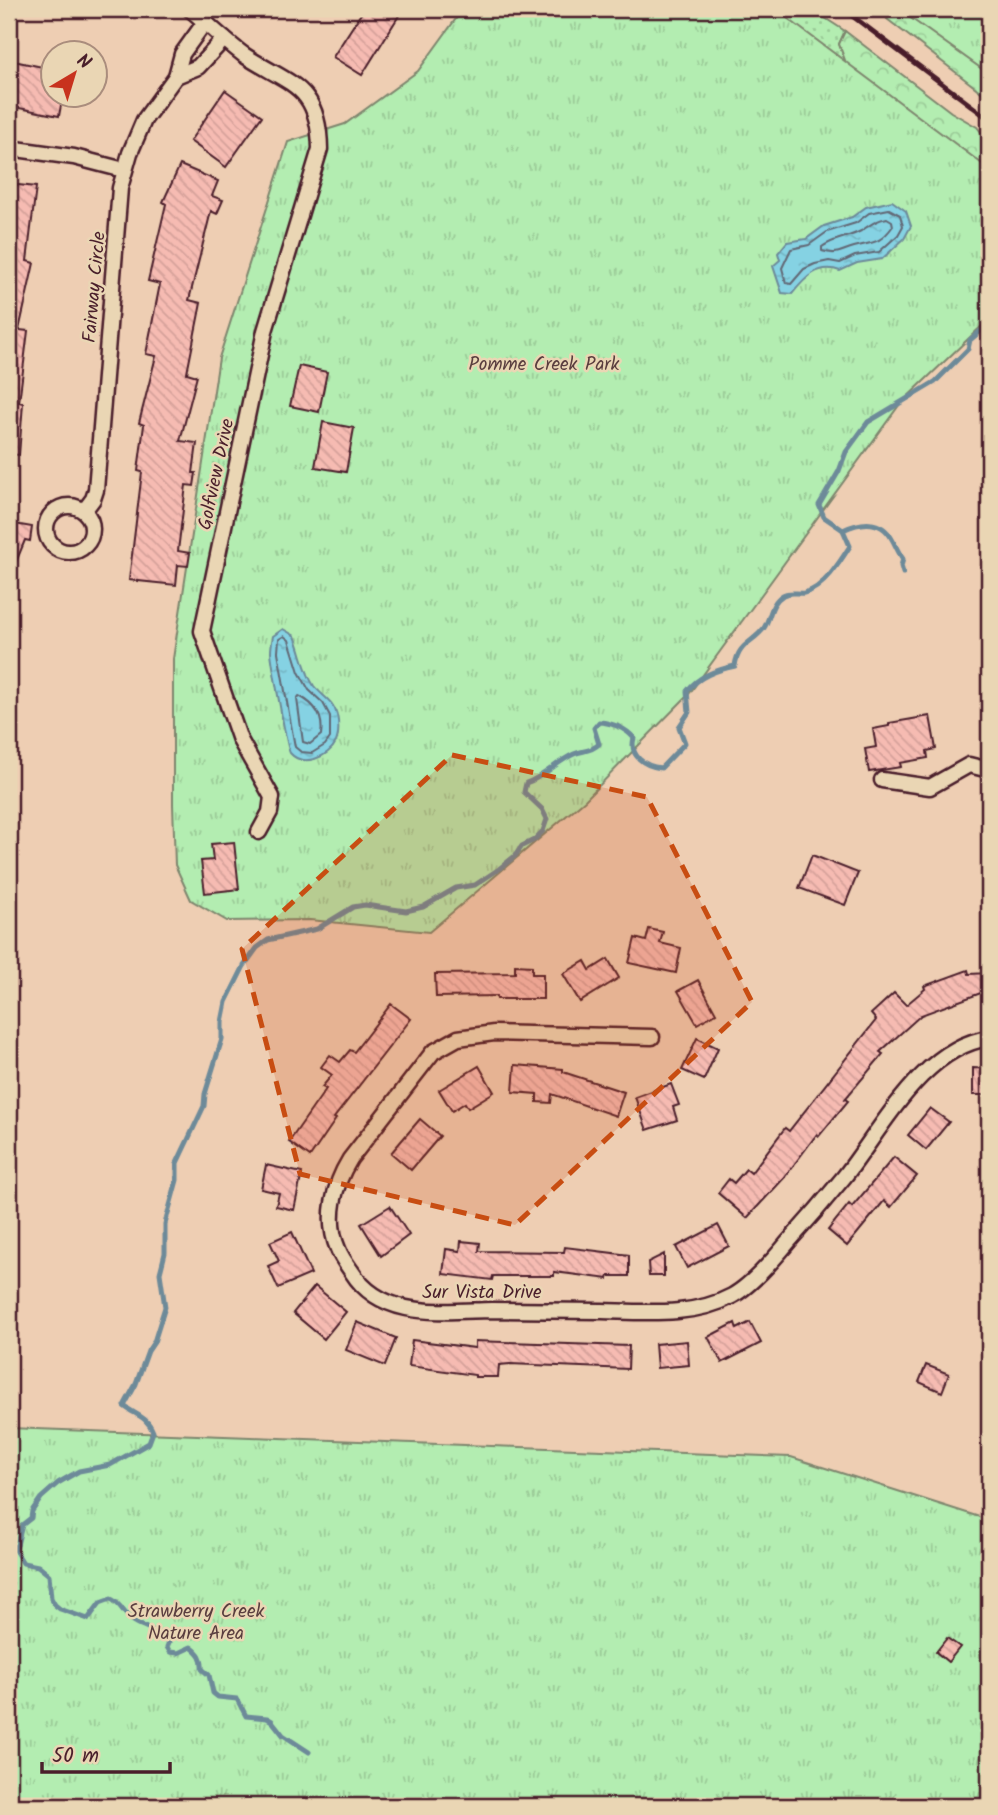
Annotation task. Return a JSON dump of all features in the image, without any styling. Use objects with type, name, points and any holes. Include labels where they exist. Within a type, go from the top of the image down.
[{"type":"street","points":[[190,9],[224,39]]},
{"type":"street","name":"Fairway Circle","points":[[84,511],[96,490],[120,188],[124,170],[144,120],[176,76],[177,65],[186,47],[205,22]]},
{"type":"street","name":"Fairway Circle","points":[[176,76],[187,73],[204,62],[224,39]]},
{"type":"street","name":"Golfview Drive","points":[[224,39],[308,96],[320,129],[320,149],[265,331],[202,631],[240,740],[272,797],[270,812],[259,832]]},
{"type":"street","points":[[186,47],[204,62]]},
{"type":"street","points":[[9,148],[74,157],[124,170]]},
{"type":"street","points":[[881,780],[930,787],[969,765],[989,771]]},
{"type":"street","name":"Sur Vista Drive","points":[[652,1037],[494,1033],[458,1038],[433,1052],[340,1175],[333,1199],[332,1224],[338,1250],[355,1277],[380,1300],[413,1311],[669,1312],[696,1308],[733,1296],[768,1266],[845,1176],[906,1093],[936,1062],[972,1041],[989,1038]]},
{"type":"highlighted area","points":[[452,755],[647,797],[752,1002],[515,1225],[300,1174],[242,949]]},
{"type":"green space","name":"Pomme Creek Park","points":[[463,9],[775,9],[989,169],[989,319],[900,404],[689,694],[585,800],[429,932],[310,920],[227,921],[191,900],[175,865],[173,804],[173,659],[219,358],[288,142],[345,124],[418,71]]},
{"type":"green space","points":[[761,9],[811,9],[845,31],[839,44],[849,71]]},
{"type":"green space","points":[[892,9],[919,9],[989,64],[989,98],[887,19]]},
{"type":"green space","points":[[898,9],[989,9],[989,74]]},
{"type":"green space","points":[[845,31],[951,112],[977,127],[989,142],[989,177],[849,71],[839,44]]},
{"type":"green space","name":"Strawberry Creek Nature Area","points":[[9,1428],[791,1457],[989,1520],[989,1806],[9,1806]]},
{"type":"water","points":[[892,201],[906,211],[911,226],[904,239],[882,259],[857,263],[840,271],[819,271],[807,278],[792,294],[782,293],[773,266],[780,260],[778,253],[787,242],[806,239],[824,226],[852,217],[866,207]]},
{"type":"water","points":[[283,629],[295,636],[314,686],[331,702],[337,715],[336,742],[328,752],[315,759],[302,760],[290,753],[288,748],[271,652],[273,636]]},
{"type":"building","points":[[364,9],[403,9],[362,75],[333,57]]},
{"type":"building","points":[[9,60],[38,66],[38,108],[60,108],[59,116],[9,106]]},
{"type":"building","points":[[225,90],[262,116],[226,167],[190,141]]},
{"type":"building","points":[[180,165],[218,181],[212,196],[223,200],[217,214],[211,211],[189,300],[201,303],[187,373],[197,376],[180,441],[197,443],[193,473],[196,473],[194,486],[186,485],[178,551],[190,553],[188,566],[178,565],[176,585],[129,580],[142,472],[138,471],[144,425],[139,423],[156,356],[146,354],[160,284],[148,281],[166,204],[163,202]]},
{"type":"building","points":[[9,184],[36,187],[27,261],[34,263],[19,330],[28,331],[19,402],[23,403],[19,455],[9,454]]},
{"type":"building","points":[[299,366],[327,372],[319,412],[290,406]]},
{"type":"building","points":[[323,422],[354,428],[346,472],[315,467]]},
{"type":"building","points":[[9,523],[32,527],[30,541],[25,540],[9,579]]},
{"type":"building","points":[[930,716],[936,749],[927,751],[928,758],[900,763],[901,767],[869,772],[865,749],[876,747],[873,729],[889,726],[889,723]]},
{"type":"building","points":[[234,842],[239,889],[205,893],[201,861],[213,860],[211,844]]},
{"type":"building","points":[[812,855],[858,873],[845,905],[799,888]]},
{"type":"building","points":[[649,929],[663,932],[660,943],[681,948],[676,973],[629,963],[635,938],[646,941]]},
{"type":"building","points":[[608,959],[619,978],[580,1002],[563,974],[585,961],[590,970]]},
{"type":"building","points":[[515,965],[532,966],[532,974],[543,974],[543,999],[497,999],[497,996],[436,997],[435,974],[515,973]]},
{"type":"building","points":[[968,970],[969,974],[989,973],[989,990],[921,1015],[880,1052],[883,1054],[845,1099],[848,1101],[747,1218],[718,1193],[729,1179],[734,1183],[746,1169],[751,1173],[785,1128],[789,1131],[876,1020],[871,1014],[894,993],[906,1005],[925,989],[924,986]]},
{"type":"building","points":[[698,980],[716,1013],[697,1024],[678,991]]},
{"type":"building","points":[[391,1004],[411,1019],[334,1118],[336,1119],[310,1157],[289,1142],[326,1089],[322,1087],[332,1075],[321,1067],[330,1055],[340,1062],[350,1050],[354,1052]]},
{"type":"building","points":[[697,1038],[718,1048],[704,1080],[682,1070]]},
{"type":"building","points":[[515,1065],[563,1069],[563,1072],[624,1092],[616,1116],[552,1094],[551,1103],[537,1102],[537,1094],[513,1092]]},
{"type":"building","points":[[479,1066],[494,1092],[468,1108],[465,1103],[452,1111],[439,1090]]},
{"type":"building","points":[[973,1068],[989,1069],[989,1095],[973,1095]]},
{"type":"building","points":[[671,1084],[679,1105],[673,1107],[677,1120],[647,1130],[635,1097]]},
{"type":"building","points":[[930,1108],[949,1122],[926,1150],[908,1135]]},
{"type":"building","points":[[420,1119],[440,1136],[411,1170],[391,1153]]},
{"type":"building","points":[[894,1157],[917,1176],[891,1207],[884,1201],[847,1246],[828,1230],[849,1204],[852,1207]]},
{"type":"building","points":[[266,1165],[302,1173],[294,1210],[276,1206],[279,1193],[261,1189]]},
{"type":"building","points":[[390,1206],[409,1235],[381,1256],[361,1224]]},
{"type":"building","points":[[718,1225],[729,1246],[687,1268],[676,1247]]},
{"type":"building","points":[[292,1232],[311,1274],[278,1288],[268,1266],[279,1261],[270,1242]]},
{"type":"building","points":[[461,1241],[480,1243],[479,1251],[564,1252],[565,1247],[629,1255],[629,1276],[609,1276],[608,1279],[554,1272],[554,1276],[493,1276],[492,1280],[443,1274],[446,1249],[460,1251]]},
{"type":"building","points":[[664,1254],[664,1276],[649,1276],[648,1262]]},
{"type":"building","points":[[315,1286],[346,1312],[324,1339],[293,1313]]},
{"type":"building","points":[[357,1322],[396,1338],[385,1366],[346,1350]]},
{"type":"building","points":[[750,1322],[761,1343],[722,1363],[708,1337],[735,1323],[737,1329]]},
{"type":"building","points":[[412,1340],[475,1348],[475,1341],[629,1346],[628,1369],[510,1364],[499,1365],[498,1377],[475,1377],[409,1366]]},
{"type":"building","points":[[687,1341],[689,1365],[657,1368],[655,1344]]},
{"type":"building","points":[[926,1365],[949,1374],[942,1392],[919,1382]]},
{"type":"building","points":[[947,1638],[960,1647],[948,1662],[936,1652]]},
{"type":"waterway","points":[[9,1550],[17,1545],[22,1525],[31,1518],[32,1511],[41,1498],[58,1483],[79,1471],[110,1465],[149,1443],[153,1432],[150,1427],[144,1419],[124,1406],[154,1342],[165,1307],[160,1273],[165,1253],[165,1224],[177,1180],[177,1163],[204,1106],[205,1094],[222,1039],[226,1002],[244,966],[257,948],[268,940],[317,929],[353,907],[365,905],[406,911],[423,907],[456,888],[475,885],[499,869],[515,856],[522,846],[543,831],[547,819],[542,809],[524,792],[526,783],[568,757],[596,747],[599,744],[594,728],[599,722],[626,731],[634,738],[634,750],[639,759],[661,768],[685,743],[679,727],[689,712],[687,691],[708,674],[735,666],[739,652],[764,628],[779,598],[788,593],[804,593],[818,586],[831,574],[850,546],[843,530],[824,517],[819,505],[839,471],[846,452],[868,422],[935,382],[968,349],[970,340],[989,324]]},
{"type":"waterway","points":[[843,530],[863,524],[882,528],[892,539],[903,559],[903,573]]},
{"type":"waterway","points":[[17,1545],[15,1550],[23,1563],[38,1566],[49,1575],[51,1598],[60,1609],[88,1619],[100,1603],[111,1599],[131,1619],[166,1638],[170,1652],[178,1653],[191,1647],[196,1651],[201,1659],[202,1669],[209,1675],[213,1693],[218,1697],[237,1699],[246,1716],[267,1718],[283,1735],[309,1752]]},
{"type":"railway","points":[[843,9],[989,119]]}]
